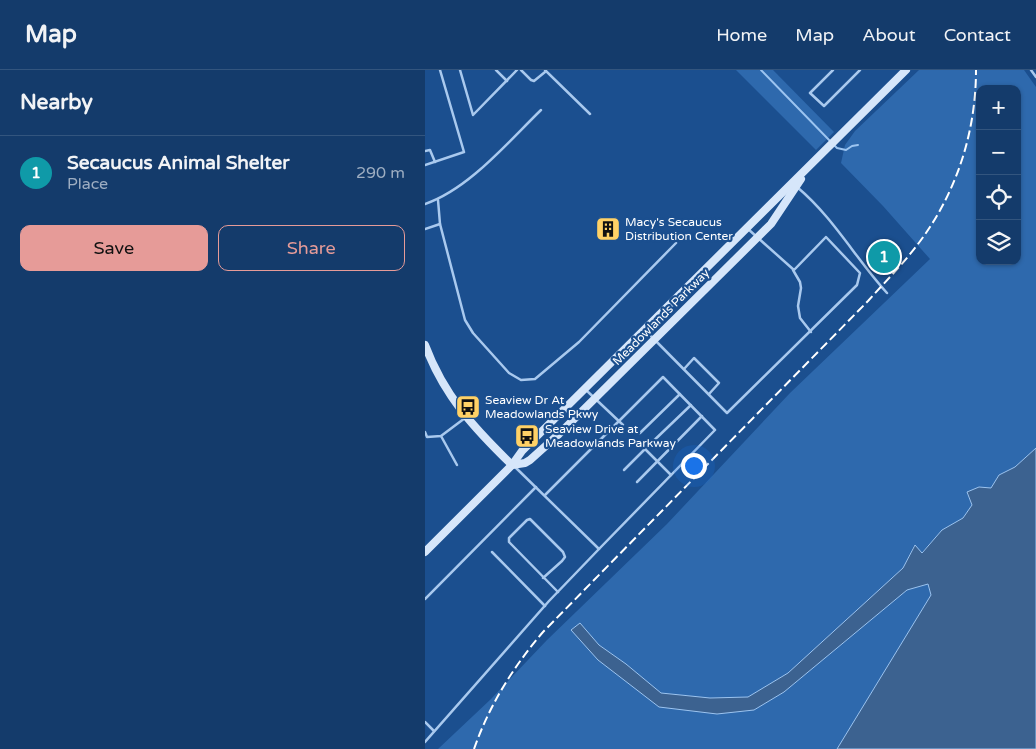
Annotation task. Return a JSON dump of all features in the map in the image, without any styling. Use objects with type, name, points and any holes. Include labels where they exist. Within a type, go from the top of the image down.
[{"type":"street","name":"Meadowlands Parkway","points":[[425,552],[513,465],[521,451],[645,330],[902,71]]},
{"type":"street","name":"Meadowlands Parkway","points":[[513,465],[530,460],[595,399],[758,237],[776,218],[809,166]]},
{"type":"street","points":[[425,345],[428,363],[466,418],[513,465]]},
{"type":"lane","points":[[425,165],[464,152],[440,70]]},
{"type":"lane","points":[[460,70],[473,115],[519,70],[534,81],[545,71],[590,114]]},
{"type":"lane","points":[[496,70],[507,81]]},
{"type":"lane","points":[[833,70],[810,93],[824,106],[860,70]]},
{"type":"lane","points":[[1031,70],[1036,77]]},
{"type":"lane","points":[[425,204],[437,200],[481,170],[541,110]]},
{"type":"lane","points":[[425,152],[430,150],[435,162]]},
{"type":"lane","points":[[796,186],[849,244],[866,269],[887,293]]},
{"type":"lane","points":[[437,200],[439,224],[465,320],[473,333],[509,373],[521,380],[535,379],[573,348],[676,243]]},
{"type":"lane","points":[[425,229],[439,224]]},
{"type":"lane","points":[[747,228],[793,269],[801,288],[798,306],[800,318],[811,332]]},
{"type":"lane","points":[[645,330],[727,413],[857,285],[860,273],[826,237],[793,269]]},
{"type":"lane","points":[[684,368],[694,358],[719,383],[709,394]]},
{"type":"lane","points":[[425,742],[557,592],[715,430],[663,377],[545,495]]},
{"type":"lane","points":[[585,389],[623,425]]},
{"type":"lane","points":[[629,430],[640,433],[680,394]]},
{"type":"lane","points":[[624,470],[691,405]]},
{"type":"lane","points":[[637,482],[702,416]]},
{"type":"lane","points":[[425,432],[427,437],[441,436],[466,418]]},
{"type":"lane","points":[[441,436],[457,466]]},
{"type":"lane","points":[[645,449],[671,475]]},
{"type":"lane","points":[[513,465],[599,550]]},
{"type":"lane","points":[[425,598],[537,487]]},
{"type":"lane","points":[[543,578],[565,557],[563,552],[530,519],[509,538],[509,542],[543,578],[557,592]]},
{"type":"lane","points":[[492,552],[545,606]]},
{"type":"lane","points":[[425,722],[434,732]]},
{"type":"shaded area","points":[[736,70],[773,70],[834,132],[816,150]]},
{"type":"shaded area","points":[[919,70],[1024,70],[1036,87],[1036,448],[1015,467],[999,475],[991,488],[979,487],[967,493],[972,505],[963,518],[942,530],[921,553],[914,545],[903,568],[788,673],[748,697],[710,698],[661,693],[626,664],[599,645],[581,624],[571,630],[659,707],[754,710],[784,692],[907,590],[928,584],[931,595],[837,749],[438,749],[667,524],[790,393],[930,259],[883,206],[841,163],[845,145],[855,131]]},
{"type":"shaded area","points":[[1036,448],[1036,749],[837,749],[931,595],[928,584],[907,590],[784,692],[754,710],[717,714],[659,707],[598,660],[571,630],[580,623],[599,645],[626,664],[661,693],[710,698],[748,697],[788,673],[903,568],[915,545],[922,553],[942,530],[963,518],[972,505],[967,492],[979,487],[991,488],[999,475],[1015,467]]},
{"type":"waterway","points":[[761,70],[831,142]]},
{"type":"waterway","points":[[834,145],[837,148],[846,150],[858,145]]},
{"type":"railway","points":[[474,749],[487,718],[503,688],[543,632],[868,301],[918,244],[943,205],[961,162],[968,140],[972,117],[976,70]]},
{"type":"place","name":"Macy's Secaucus Distribution Center","points":[[608,229]]},
{"type":"place","name":"Secaucus Animal Shelter","points":[[884,257]]},
{"type":"place","name":"Seaview Dr At Meadowlands Pkwy","points":[[468,407]]},
{"type":"place","name":"Seaview Drive at Meadowlands Parkway","points":[[527,436]]}]
